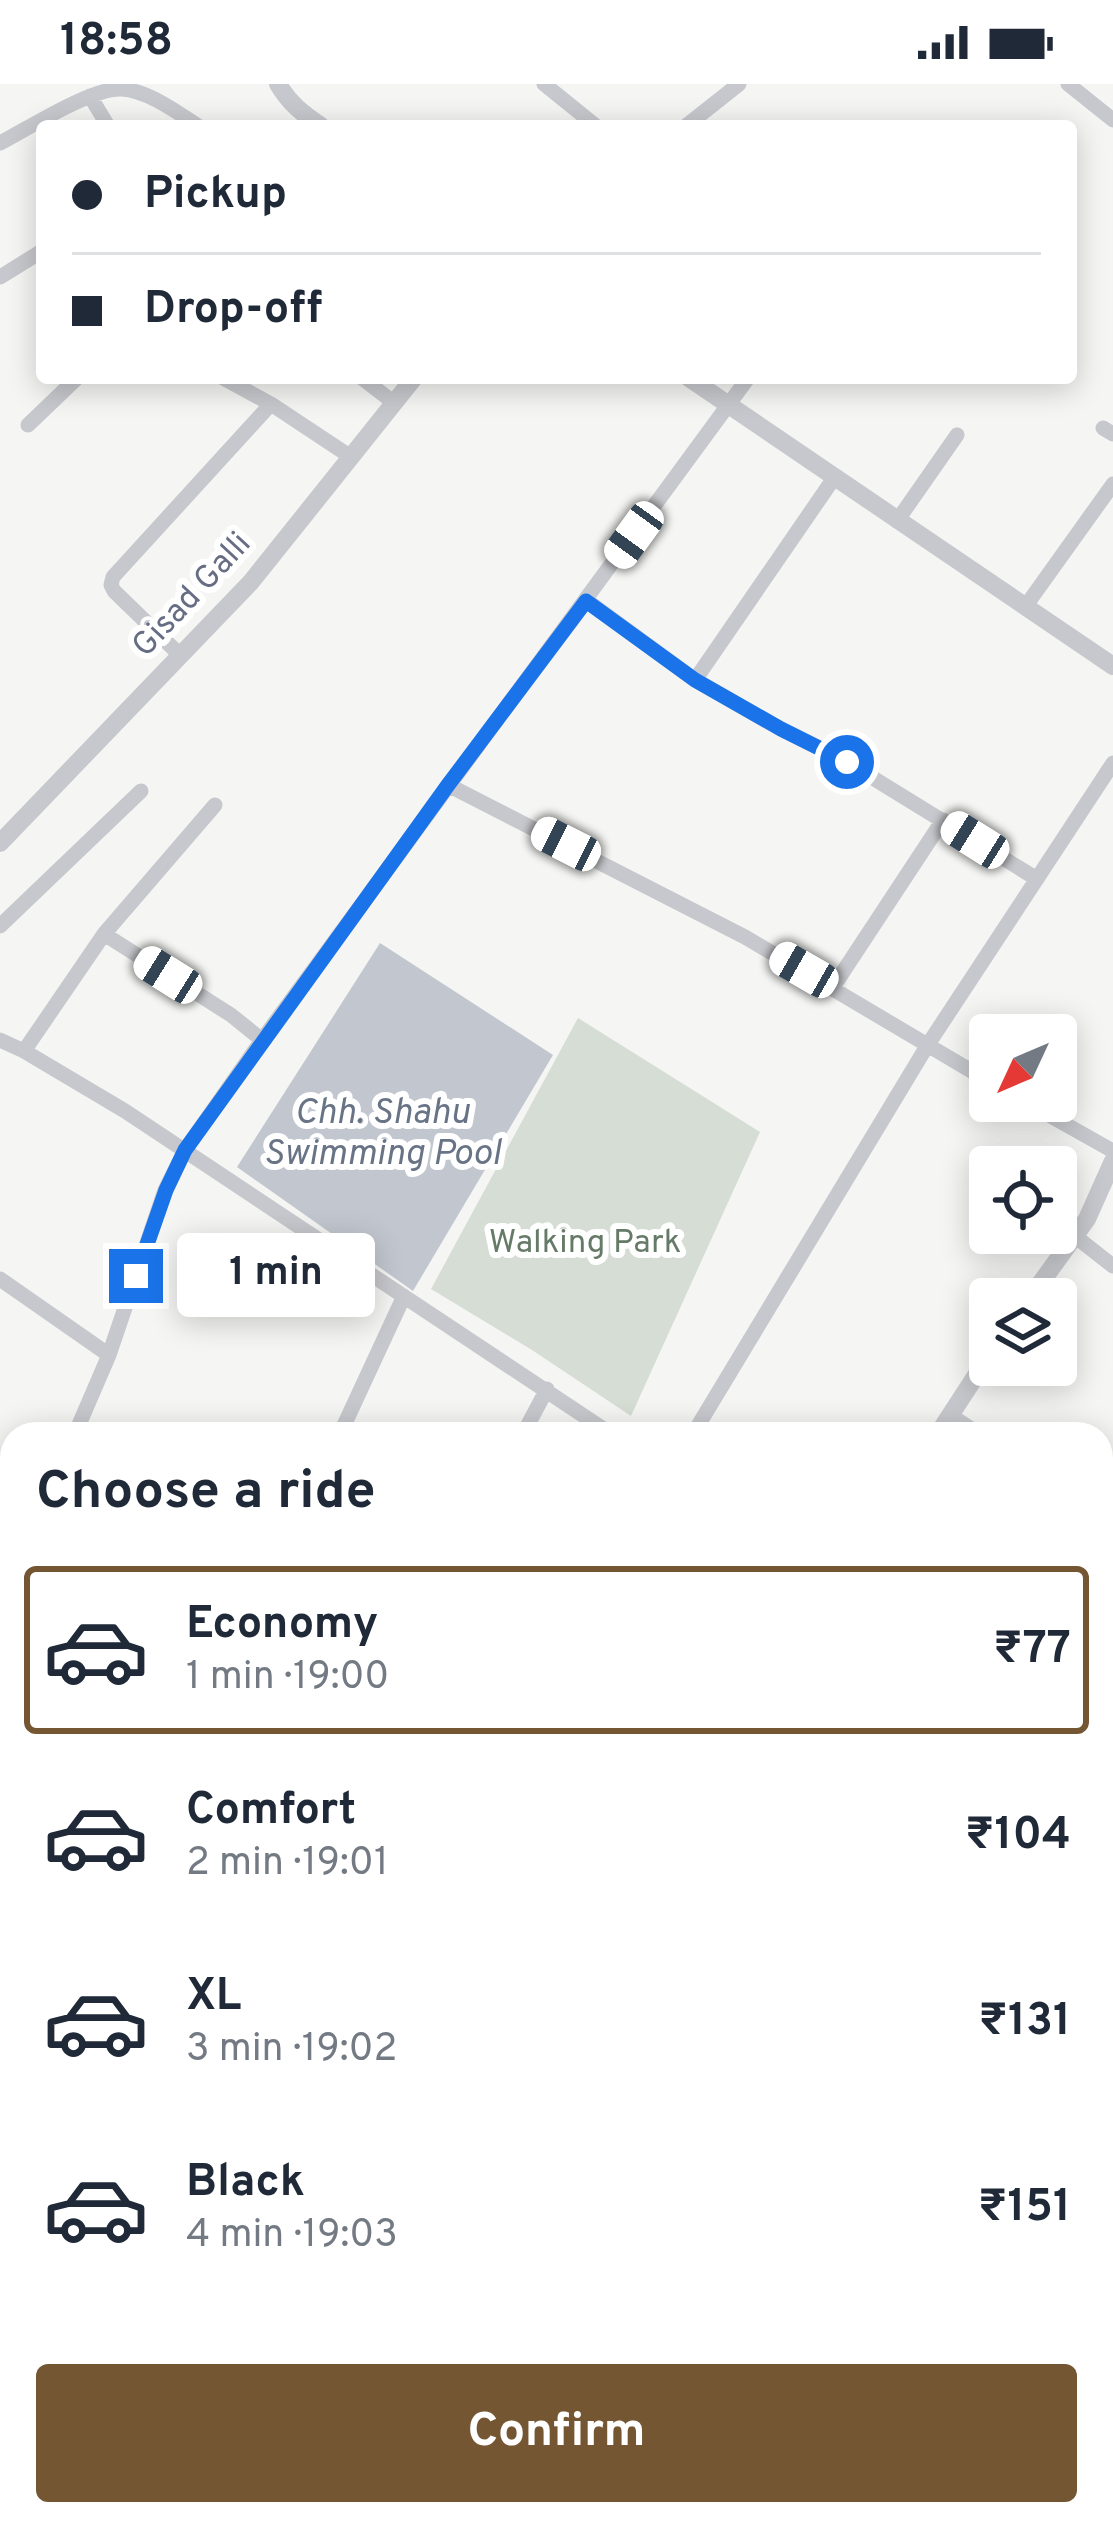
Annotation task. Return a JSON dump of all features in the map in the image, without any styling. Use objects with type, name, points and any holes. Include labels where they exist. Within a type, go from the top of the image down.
[{"type":"street","points":[[278,84],[286,98],[312,120]]},
{"type":"street","points":[[544,84],[589,120]]},
{"type":"street","points":[[694,120],[739,84]]},
{"type":"street","points":[[1077,87],[1113,120]]},
{"type":"street","points":[[43,120],[90,96],[119,88],[141,93],[188,120]]},
{"type":"street","points":[[90,96],[105,120]]},
{"type":"street","points":[[0,142],[36,124]]},
{"type":"street","points":[[2,271],[36,254]]},
{"type":"street","points":[[28,425],[71,384]]},
{"type":"street","points":[[234,384],[351,457]]},
{"type":"street","points":[[370,384],[393,402]]},
{"type":"street","name":"Gisad Galli","points":[[0,843],[251,582],[409,384]]},
{"type":"street","points":[[698,384],[1113,666]]},
{"type":"street","points":[[80,1422],[185,1150],[744,384]]},
{"type":"street","points":[[180,655],[114,591],[113,577],[271,404]]},
{"type":"street","points":[[897,521],[957,435]]},
{"type":"street","points":[[695,680],[834,478]]},
{"type":"street","points":[[1024,607],[1113,484]]},
{"type":"street","points":[[586,601],[695,680],[847,762],[1037,879]]},
{"type":"street","points":[[700,1422],[927,1046],[1113,763]]},
{"type":"street","points":[[448,785],[705,916],[969,1070]]},
{"type":"street","points":[[0,926],[141,791]]},
{"type":"street","points":[[24,1051],[104,934],[215,805]]},
{"type":"street","points":[[833,987],[944,820]]},
{"type":"street","points":[[104,934],[262,1040]]},
{"type":"street","points":[[0,1040],[185,1150],[594,1422]]},
{"type":"street","points":[[1061,1122],[1113,1151]]},
{"type":"street","points":[[1077,1235],[1113,1161]]},
{"type":"street","points":[[1077,1238],[1113,1266]]},
{"type":"street","points":[[1045,1278],[1063,1254]]},
{"type":"street","points":[[0,1279],[109,1355]]},
{"type":"street","points":[[346,1422],[404,1296]]},
{"type":"street","points":[[946,1422],[969,1386]]},
{"type":"street","points":[[529,1422],[547,1389]]},
{"type":"street","points":[[950,1415],[961,1422]]},
{"type":"green space","name":"Walking Park","points":[[578,1018],[760,1132],[631,1416],[431,1289]]},
{"type":"water","name":"Chh. Shahu Swimming Pool","points":[[380,943],[553,1055],[413,1291],[237,1167]]},
{"type":"route","points":[[136,1276],[185,1150],[586,601],[695,680],[847,762]]}]
